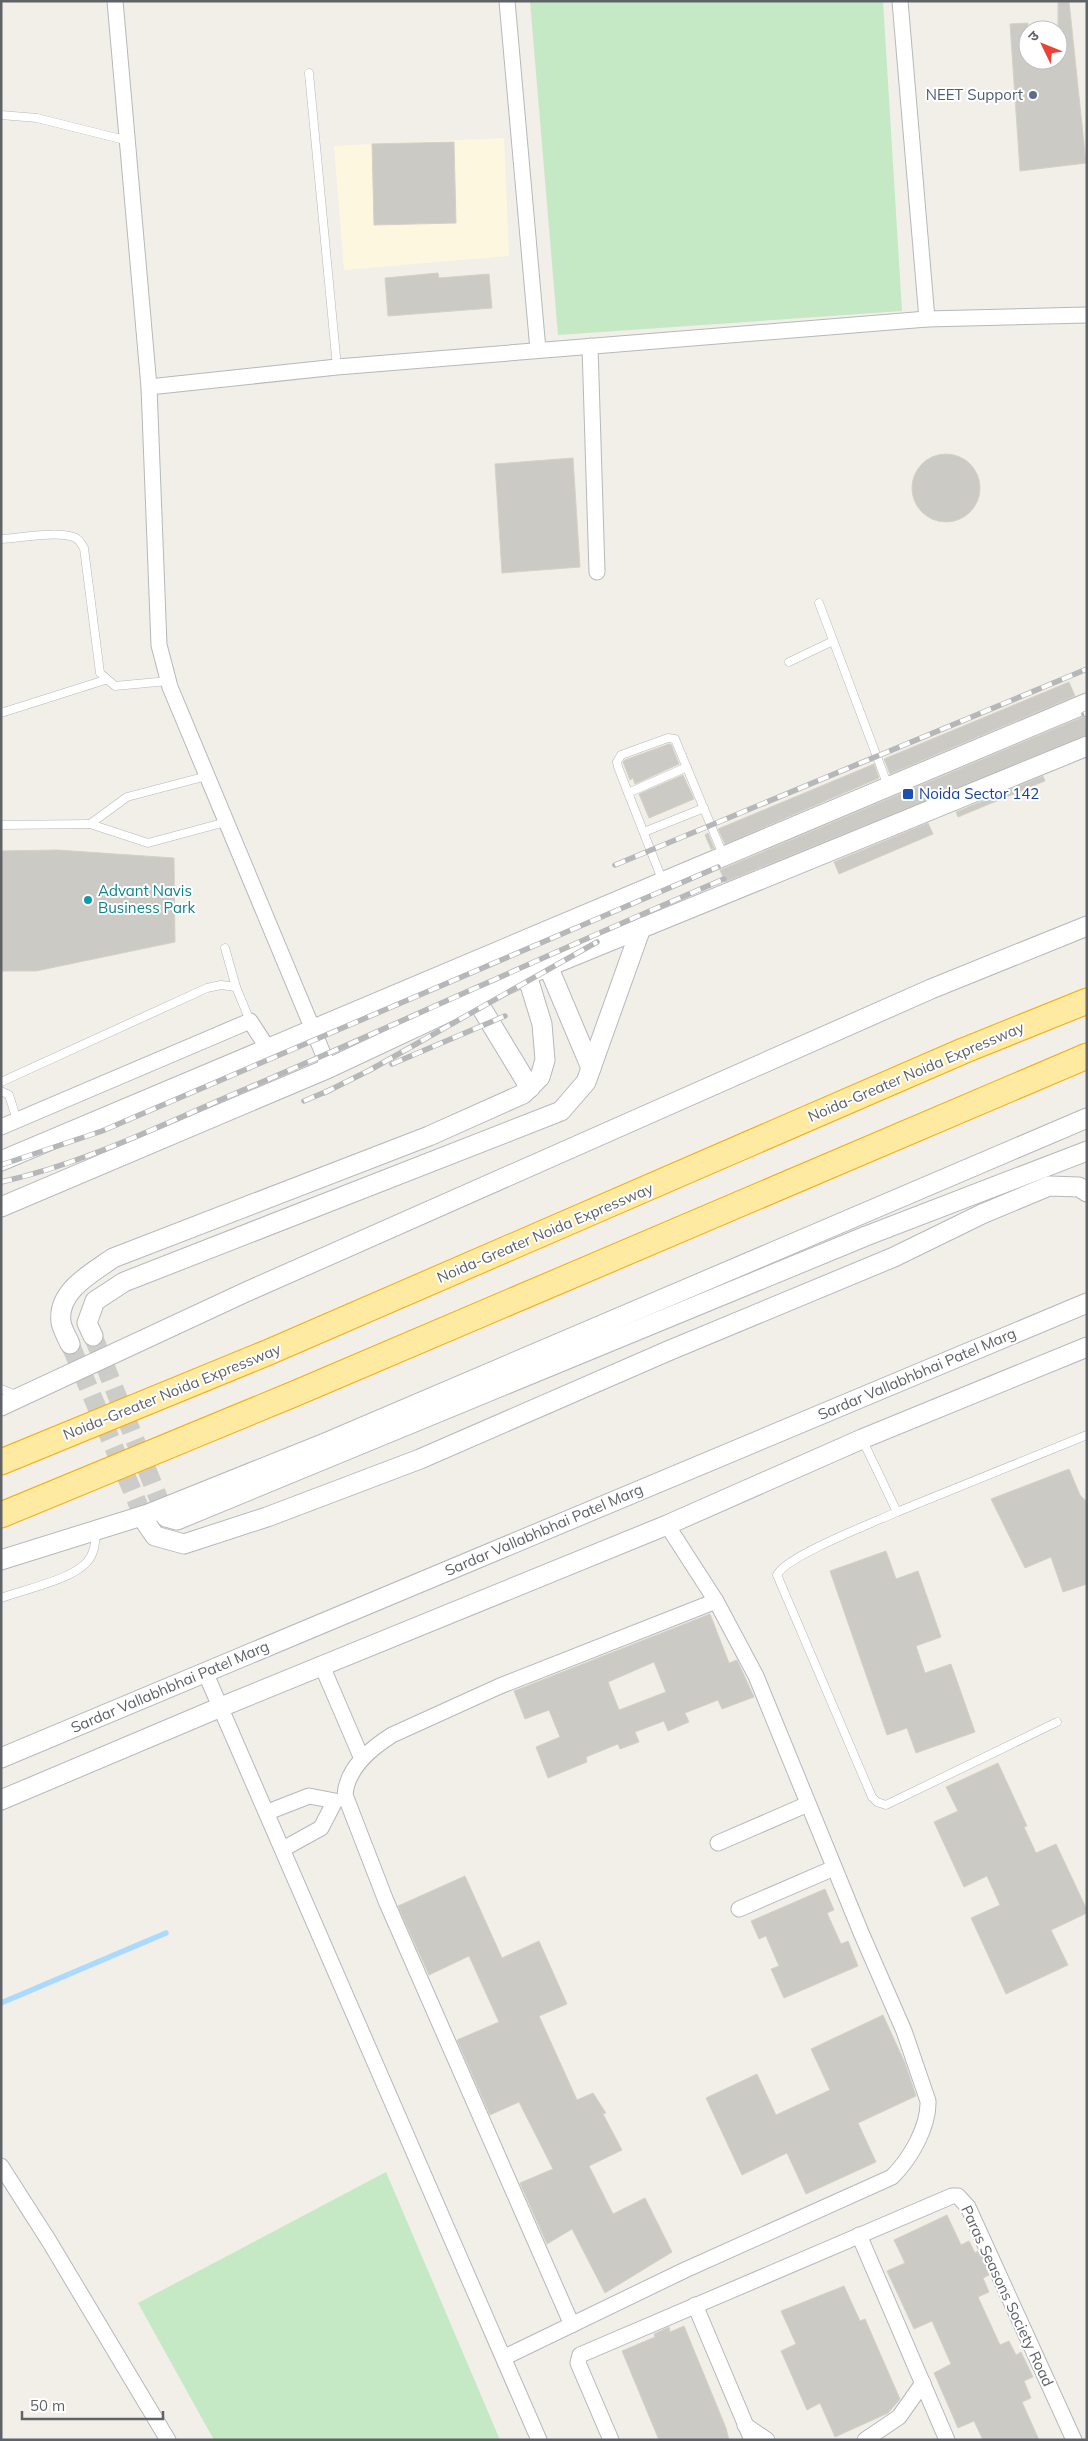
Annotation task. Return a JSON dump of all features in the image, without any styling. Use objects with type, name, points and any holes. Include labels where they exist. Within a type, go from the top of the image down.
[{"type":"highway","name":"Noida-Greater Noida Expressway","points":[[1,1462],[269,1352],[954,1055],[1087,1001]]},
{"type":"highway","points":[[1,1515],[285,1398],[1087,1056]]},
{"type":"street","points":[[115,1],[129,140],[149,386],[160,645],[168,681],[329,1068]]},
{"type":"street","points":[[507,1],[538,350]]},
{"type":"street","points":[[900,1],[927,318]]},
{"type":"street","points":[[149,386],[338,367],[927,318],[1087,314]]},
{"type":"street","points":[[590,346],[597,572]]},
{"type":"street","points":[[1,1161],[312,1028],[1087,703]]},
{"type":"street","points":[[1,1207],[329,1068],[548,966],[1087,746]]},
{"type":"street","points":[[1,1406],[246,1292],[913,997],[1087,926]]},
{"type":"street","points":[[93,1336],[87,1323],[95,1301],[124,1282],[561,1111],[586,1082],[641,928]]},
{"type":"street","points":[[548,966],[591,1068]]},
{"type":"street","points":[[70,1344],[61,1322],[63,1303],[71,1290],[113,1258],[429,1136],[524,1094],[540,1077],[545,1060],[542,1024],[527,975]]},
{"type":"street","points":[[476,999],[530,1088]]},
{"type":"street","points":[[1,1127],[250,1021],[267,1048]]},
{"type":"street","points":[[1,1560],[148,1514],[325,1443],[1087,1118]]},
{"type":"street","points":[[166,1517],[177,1520],[866,1236],[1087,1151]]},
{"type":"street","points":[[146,1523],[155,1536],[184,1544],[267,1517],[420,1459],[668,1350],[894,1257],[982,1214],[1049,1186],[1079,1187],[1087,1192]]},
{"type":"street","name":"Sardar Vallabhbhai Patel Marg","points":[[1,1758],[1087,1303]]},
{"type":"street","points":[[1,1800],[221,1707],[667,1525],[862,1439],[1087,1347]]},
{"type":"street","points":[[505,2357],[684,2270],[892,2177],[903,2164],[918,2138],[928,2108],[928,2101],[904,2031],[834,1868],[756,1676],[716,1601],[667,1525]]},
{"type":"street","points":[[283,1849],[321,1828],[340,1798],[350,1774],[377,1745],[392,1735],[500,1686],[716,1601]]},
{"type":"street","points":[[322,1666],[362,1759]]},
{"type":"street","points":[[206,1672],[505,2357],[539,2440]]},
{"type":"street","points":[[268,1812],[309,1796],[340,1798]]},
{"type":"street","points":[[340,1798],[572,2325]]},
{"type":"street","points":[[718,1843],[808,1804]]},
{"type":"street","points":[[739,1910],[834,1868]]},
{"type":"street","points":[[1,2166],[49,2241],[168,2440]]},
{"type":"street","name":"Paras Seasons Society Road","points":[[611,2440],[578,2363],[580,2355],[952,2196],[958,2196],[962,2200],[1074,2440]]},
{"type":"street","points":[[859,2235],[947,2440]]},
{"type":"street","points":[[695,2305],[752,2440]]},
{"type":"street","points":[[865,2440],[899,2417],[922,2383]]},
{"type":"street","points":[[746,2425],[767,2440]]},
{"type":"lane","points":[[309,73],[338,367]]},
{"type":"lane","points":[[1,115],[37,118],[129,140]]},
{"type":"lane","points":[[1,539],[61,535],[74,537],[80,541],[84,548],[100,673],[115,686],[168,681]]},
{"type":"lane","points":[[819,604],[888,786]]},
{"type":"lane","points":[[789,662],[833,641]]},
{"type":"lane","points":[[1,713],[106,680]]},
{"type":"lane","points":[[663,882],[618,767],[617,762],[621,754],[671,738],[677,743],[724,856]]},
{"type":"lane","points":[[628,793],[687,767]]},
{"type":"lane","points":[[90,824],[127,797],[207,776]]},
{"type":"lane","points":[[644,832],[704,808]]},
{"type":"lane","points":[[1,825],[90,824],[148,843],[226,822]]},
{"type":"lane","points":[[226,948],[236,987],[250,1021]]},
{"type":"lane","points":[[1,1082],[207,988],[221,985],[236,987]]},
{"type":"lane","points":[[1,1091],[9,1094],[17,1120]]},
{"type":"lane","points":[[1,1389],[20,1396]]},
{"type":"lane","points":[[1057,1722],[886,1805],[877,1802],[872,1798],[777,1575],[782,1567],[799,1558],[897,1512],[1087,1435]]},
{"type":"lane","points":[[862,1439],[897,1512]]},
{"type":"lane","points":[[1,1598],[73,1572],[88,1562],[94,1550],[96,1530]]},
{"type":"shaded area","points":[[504,138],[509,256],[344,270],[334,146]]},
{"type":"green space","points":[[530,1],[883,1],[902,311],[558,335]]},
{"type":"green space","points":[[386,2172],[500,2440],[214,2440],[138,2303]]},
{"type":"building","points":[[1058,1],[1069,1],[1086,163],[1020,171],[1010,24],[1018,24],[1018,70],[1068,70],[1068,20],[1058,20]]},
{"type":"building","points":[[454,142],[456,223],[374,225],[372,144]]},
{"type":"building","points":[[438,273],[439,278],[489,274],[492,308],[388,316],[385,278]]},
{"type":"building","points":[[939,454],[953,454],[965,459],[975,469],[980,481],[980,495],[975,507],[965,517],[953,522],[939,522],[927,517],[917,507],[912,495],[912,481],[917,469],[927,459]]},
{"type":"building","points":[[573,458],[580,567],[502,573],[495,464]]},
{"type":"building","points":[[1069,682],[1075,696],[890,774],[884,759]]},
{"type":"building","points":[[1085,716],[1087,735],[725,882],[720,870]]},
{"type":"building","points":[[671,744],[679,764],[635,784],[633,778],[630,780],[623,762],[625,760]]},
{"type":"building","points":[[874,764],[879,778],[725,844],[718,829]]},
{"type":"building","points":[[683,775],[694,799],[649,818],[639,794]]},
{"type":"building","points":[[1043,776],[1045,781],[958,817],[956,812]]},
{"type":"building","points":[[928,823],[933,834],[839,874],[834,862]]},
{"type":"building","points":[[708,833],[714,848],[711,849],[705,835]]},
{"type":"building","name":"Advant Navis Business Park","points":[[57,850],[174,858],[175,942],[36,971],[1,971],[1,851]]},
{"type":"building","points":[[1069,1469],[1080,1495],[1087,1502],[1087,1584],[1063,1592],[1051,1557],[1025,1568],[991,1499]]},
{"type":"building","points":[[886,1551],[896,1579],[918,1571],[941,1637],[916,1646],[925,1673],[951,1664],[975,1732],[916,1753],[907,1728],[887,1735],[830,1571]]},
{"type":"building","points":[[710,1614],[729,1663],[737,1660],[754,1697],[722,1709],[718,1700],[685,1713],[689,1722],[668,1731],[664,1721],[635,1732],[639,1742],[620,1749],[618,1744],[586,1757],[587,1762],[548,1778],[536,1747],[560,1737],[549,1710],[525,1719],[514,1691]],"holes":[[[654,1662],[666,1692],[619,1710],[608,1682]]]},
{"type":"building","points":[[998,1763],[1027,1826],[1024,1827],[1036,1853],[1056,1844],[1087,1910],[1087,1913],[1051,1930],[1068,1965],[1006,1994],[971,1918],[1000,1905],[987,1876],[964,1887],[934,1822],[958,1811],[946,1787]]},
{"type":"building","points":[[465,1876],[502,1958],[539,1941],[567,2004],[539,2016],[577,2100],[593,2093],[606,2113],[603,2114],[622,2150],[589,2166],[613,2214],[645,2198],[672,2252],[605,2293],[572,2229],[547,2244],[520,2183],[553,2169],[519,2102],[490,2115],[457,2040],[499,2022],[469,1956],[429,1975],[398,1906]]},
{"type":"building","points":[[825,1889],[834,1910],[827,1913],[841,1944],[848,1941],[858,1966],[784,1998],[771,1969],[779,1966],[766,1936],[759,1939],[751,1921]]},
{"type":"building","points":[[883,2015],[905,2063],[916,2096],[858,2123],[876,2162],[806,2194],[787,2153],[742,2175],[706,2098],[757,2074],[776,2115],[830,2090],[811,2049]]},
{"type":"building","points":[[947,2215],[961,2245],[969,2241],[975,2253],[978,2251],[989,2275],[983,2278],[989,2292],[978,2297],[1000,2345],[1009,2341],[1016,2355],[1021,2352],[1033,2377],[1024,2381],[1031,2398],[1022,2402],[1039,2440],[983,2440],[974,2421],[958,2428],[934,2373],[951,2364],[932,2321],[914,2329],[887,2271],[905,2263],[894,2240]]},
{"type":"building","points":[[844,2286],[860,2321],[865,2319],[900,2399],[888,2413],[835,2437],[820,2403],[807,2410],[781,2351],[796,2344],[781,2311]]},
{"type":"building","points":[[684,2326],[726,2428],[729,2440],[659,2440],[622,2351],[655,2337],[654,2334],[669,2327],[670,2332]]},
{"type":"waterway","points":[[1,2003],[166,1933]]},
{"type":"tunnel","points":[[93,1336],[166,1517]]},
{"type":"tunnel","points":[[70,1344],[146,1523]]},
{"type":"railway","points":[[615,865],[1087,669]]},
{"type":"railway","points":[[1,1165],[102,1131],[718,867]]},
{"type":"railway","points":[[1,1182],[64,1164],[126,1141],[724,879]]},
{"type":"railway","points":[[324,1093],[370,1070],[597,942]]},
{"type":"railway","points":[[392,1064],[505,1016]]},
{"type":"railway","points":[[304,1101],[330,1090]]},
{"type":"place","name":"NEET Support","points":[[1033,95]]},
{"type":"place","name":"Noida Sector 142","points":[[908,794]]},
{"type":"place","name":"Advant Navis Business Park","points":[[88,900]]}]
